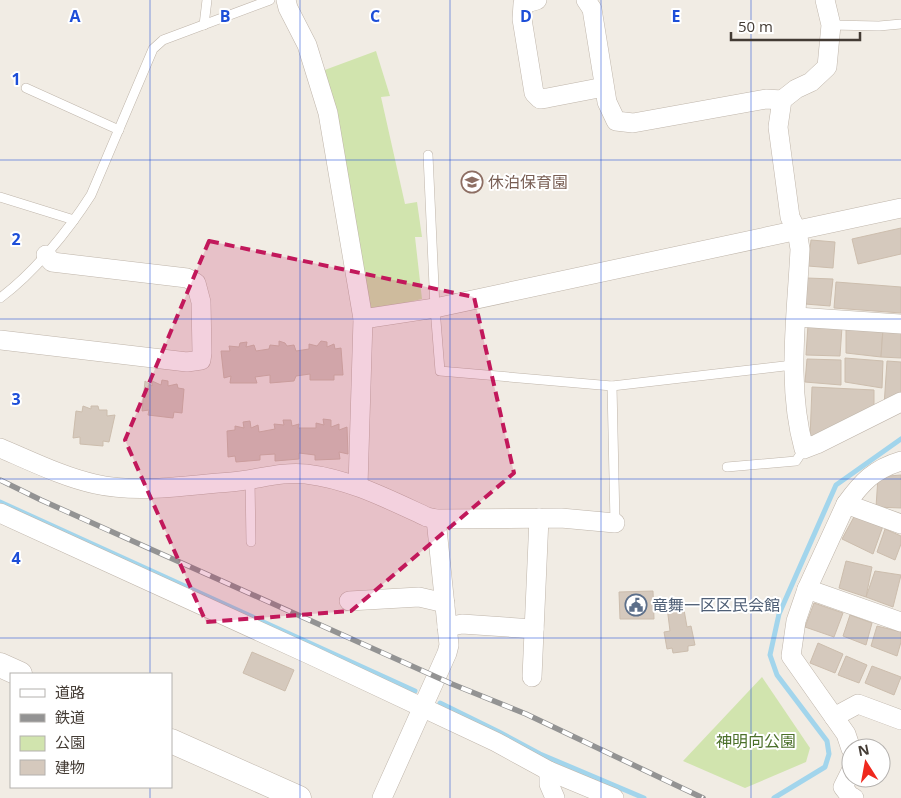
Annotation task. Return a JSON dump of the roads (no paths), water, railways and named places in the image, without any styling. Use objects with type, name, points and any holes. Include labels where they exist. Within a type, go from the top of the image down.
[{"type":"street","points":[[286,0],[307,45],[328,113],[363,319],[358,486]]},
{"type":"street","points":[[537,0],[523,4],[522,19],[534,93],[540,99],[604,87]]},
{"type":"street","points":[[586,0],[592,9],[607,102],[616,121],[633,123],[766,99],[782,100],[796,89],[812,82],[820,76],[826,67],[831,26],[826,0]]},
{"type":"street","points":[[782,100],[778,127],[790,217],[797,231],[800,249],[793,365],[799,431],[804,448],[817,444],[901,402]]},
{"type":"street","points":[[363,319],[435,308],[901,208]]},
{"type":"street","points":[[0,340],[188,362],[201,360],[201,302],[196,282],[187,278],[52,262],[46,255]]},
{"type":"street","points":[[797,317],[901,324]]},
{"type":"street","points":[[0,448],[57,472],[96,484],[143,488],[250,481],[293,473],[307,474],[358,486],[427,517],[436,519],[561,518],[615,523]]},
{"type":"street","points":[[847,738],[791,656],[796,621],[807,589],[846,504],[859,486],[885,466],[901,461]]},
{"type":"street","points":[[846,504],[901,524]]},
{"type":"street","points":[[0,513],[311,655],[496,742],[549,770],[614,798]]},
{"type":"street","points":[[532,677],[539,518]]},
{"type":"street","points":[[382,798],[449,645],[436,519]]},
{"type":"street","points":[[807,589],[901,622]]},
{"type":"street","points":[[350,601],[419,597],[444,603]]},
{"type":"street","points":[[447,627],[462,624],[534,629]]},
{"type":"street","points":[[0,665],[18,673]]},
{"type":"street","points":[[834,717],[858,704],[901,720]]},
{"type":"street","points":[[172,741],[299,798]]},
{"type":"street","points":[[549,770],[549,784],[555,798]]},
{"type":"street","points":[[844,788],[854,798]]},
{"type":"lane","points":[[204,25],[207,0]]},
{"type":"lane","points":[[0,298],[46,255],[91,195],[153,49],[162,40],[270,0]]},
{"type":"lane","points":[[831,26],[901,24]]},
{"type":"lane","points":[[26,88],[119,130]]},
{"type":"lane","points":[[428,155],[440,371],[612,386],[793,365]]},
{"type":"lane","points":[[0,197],[74,220]]},
{"type":"lane","points":[[612,386],[615,523]]},
{"type":"lane","points":[[727,467],[796,461],[804,448]]},
{"type":"lane","points":[[250,481],[251,542]]},
{"type":"waterway","points":[[774,798],[825,767],[829,754],[827,741],[777,675],[770,655],[779,614],[836,485],[901,439]]},
{"type":"waterway","points":[[0,502],[415,691]]},
{"type":"waterway","points":[[440,703],[540,754],[644,798]]},
{"type":"railway","points":[[0,480],[452,684],[526,714],[703,798]]},
{"type":"place","name":"休泊保育園","points":[[472,182]]},
{"type":"place","name":"竜舞一区区民会館","points":[[636,605]]},
{"type":"park label","name":"神明向公園","points":[[756,741]]}]
